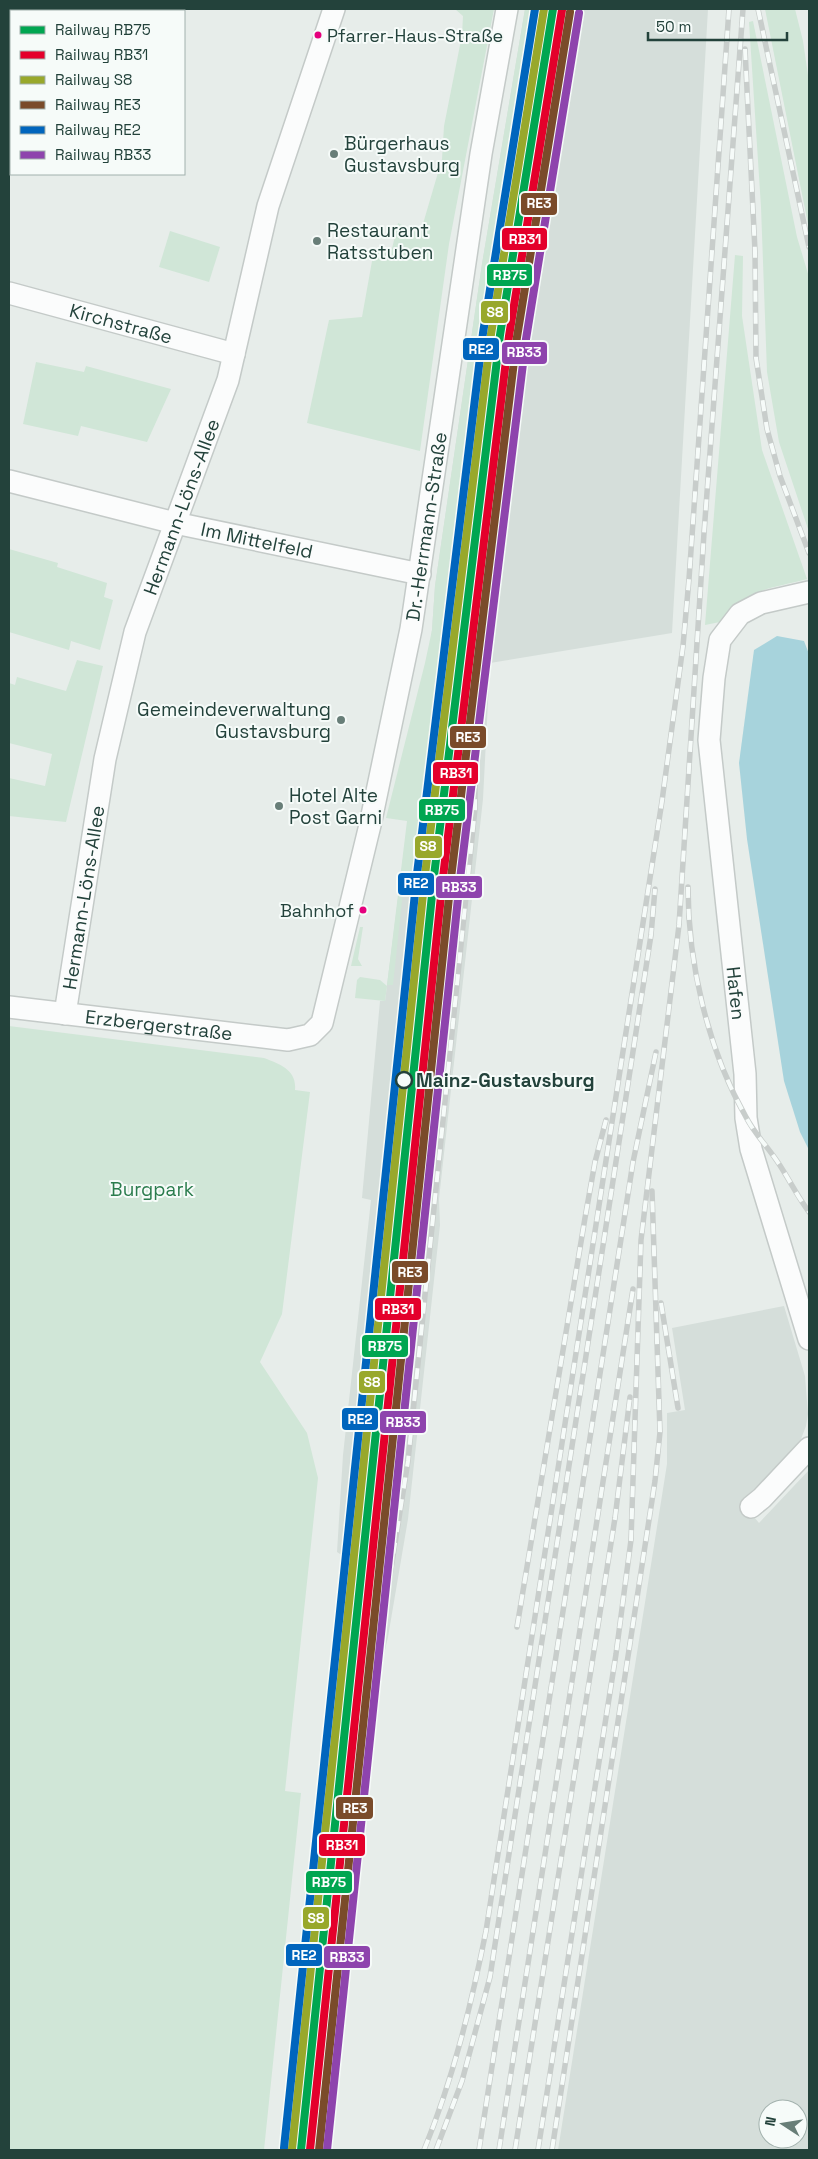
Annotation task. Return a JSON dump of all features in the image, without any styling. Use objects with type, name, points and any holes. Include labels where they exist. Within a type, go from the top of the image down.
[{"type":"street","name":"Hermann-Löns-Allee","points":[[65,1014],[105,759],[135,632],[228,380],[268,206],[334,9]]},
{"type":"street","name":"Dr.-Herrmann-Straße","points":[[310,1035],[322,1022],[330,997],[384,758],[420,574],[458,304],[507,9]]},
{"type":"street","name":"Kirchstraße","points":[[9,293],[234,354]]},
{"type":"street","name":"Im Mittelfeld","points":[[9,482],[175,522],[420,574]]},
{"type":"street","name":"Hafen","points":[[809,592],[761,603],[740,614],[720,640],[708,740],[745,1074],[746,1118],[751,1149],[809,1339]]},
{"type":"street","name":"Erzbergerstraße","points":[[9,1006],[288,1040],[310,1035]]},
{"type":"street","points":[[751,1507],[762,1498],[809,1448]]},
{"type":"shaded area","points":[[525,9],[708,9],[672,633],[490,663],[483,799],[439,1199],[440,1225],[408,1519],[388,1637],[368,1724],[348,1837],[310,2150],[281,2150],[346,1558],[337,1552],[343,1455],[371,1200],[362,1198],[380,1001],[385,1001],[432,630],[435,586],[482,264]]},
{"type":"shaded area","points":[[784,1306],[805,1376],[808,1414],[806,1426],[801,1439],[777,1468],[741,1501],[759,1523],[809,1470],[809,2150],[558,2150],[667,1464],[667,1413],[685,1410],[672,1328]]},
{"type":"green space","points":[[455,9],[494,9],[449,244],[420,451],[307,423],[329,320],[362,317],[374,250],[391,253],[398,223],[420,234],[442,159],[444,126],[462,35],[463,16]]},
{"type":"green space","points":[[525,9],[534,9],[493,256],[448,572],[417,875],[405,873],[393,985],[387,985],[407,821],[386,818],[432,630],[435,586],[482,264]]},
{"type":"green space","points":[[765,9],[795,9],[803,41],[809,82],[809,229]]},
{"type":"green space","points":[[753,21],[797,237],[809,277],[809,532],[779,442],[767,372],[761,207],[749,22]]},
{"type":"green space","points":[[170,231],[220,247],[209,282],[159,267]]},
{"type":"green space","points":[[735,255],[743,256],[742,316],[762,450],[807,579],[759,592],[739,603],[720,622],[705,625]]},
{"type":"green space","points":[[36,362],[84,372],[86,366],[171,389],[147,442],[81,426],[78,436],[23,424]]},
{"type":"green space","points":[[9,549],[58,563],[57,567],[107,583],[104,597],[113,600],[100,650],[71,641],[69,650],[9,632]]},
{"type":"green space","points":[[77,660],[103,666],[66,822],[9,816],[9,778],[45,786],[52,754],[9,743],[9,683],[15,685],[17,677],[66,691]]},
{"type":"green space","points":[[360,927],[363,927],[358,959],[362,966],[351,966]]},
{"type":"green space","points":[[360,977],[380,980],[387,986],[385,1001],[355,998],[357,980]]},
{"type":"green space","name":"Burgpark","points":[[9,1026],[264,1058],[281,1065],[290,1073],[295,1083],[295,1090],[310,1092],[282,1314],[260,1362],[307,1433],[318,1478],[285,1791],[301,1793],[264,2150],[9,2150]]},
{"type":"water","points":[[777,636],[804,641],[809,654],[809,1150],[800,1132],[784,1081],[747,839],[739,763],[754,650]]},
{"type":"railway","points":[[320,1965],[346,1812],[379,1645],[408,1461],[475,809],[475,658],[484,547],[510,337],[562,9]]},
{"type":"railway","points":[[424,2150],[444,2096],[460,2042],[486,1931],[662,801],[683,646],[689,579],[729,9]]},
{"type":"railway","points":[[538,2150],[616,1654],[631,1540],[641,1240],[679,925],[704,533],[743,9]]},
{"type":"railway","points":[[758,9],[809,247]]},
{"type":"railway","points":[[745,49],[755,251],[756,358],[767,429],[780,476],[809,553]]},
{"type":"railway","points":[[688,887],[689,916],[696,976],[711,1035],[721,1064],[749,1123],[777,1161],[809,1212]]},
{"type":"railway","points":[[436,2150],[462,2081],[490,1977],[651,935],[655,889]]},
{"type":"railway","points":[[479,2150],[633,1162],[656,1052]]},
{"type":"railway","points":[[517,1627],[585,1218],[595,1162],[606,1120]]},
{"type":"railway","points":[[552,2150],[655,1481],[660,1432],[652,1191]]},
{"type":"railway","points":[[499,2150],[633,1289]]},
{"type":"railway","points":[[661,1303],[678,1408]]},
{"type":"railway","points":[[515,2150],[615,1518],[630,1397]]},
{"type":"rail line","name":"RE2","points":[[284,2148],[417,874],[483,333],[535,9]]},
{"type":"rail line","name":"S8","points":[[292,2149],[425,875],[491,334],[544,9]]},
{"type":"rail line","name":"RB75","points":[[301,2150],[434,876],[500,335],[553,9]]},
{"type":"rail line","name":"RB31","points":[[310,2150],[443,877],[509,336],[562,10]]},
{"type":"rail line","name":"RE3","points":[[319,2150],[451,878],[517,337],[570,12]]},
{"type":"rail line","name":"RB33","points":[[327,2150],[460,879],[526,339],[579,13]]},
{"type":"place","name":"Pfarrer-Haus-Straße","points":[[318,35]]},
{"type":"place","name":"Bürgerhaus Gustavsburg","points":[[334,154]]},
{"type":"place","name":"Restaurant Ratsstuben","points":[[317,241]]},
{"type":"place","name":"Gemeindeverwaltung Gustavsburg","points":[[341,720]]},
{"type":"place","name":"Hotel Alte Post Garni","points":[[279,806]]},
{"type":"place","name":"Bahnhof","points":[[363,910]]},
{"type":"place","name":"Mainz-Gustavsburg","points":[[404,1080]]}]
